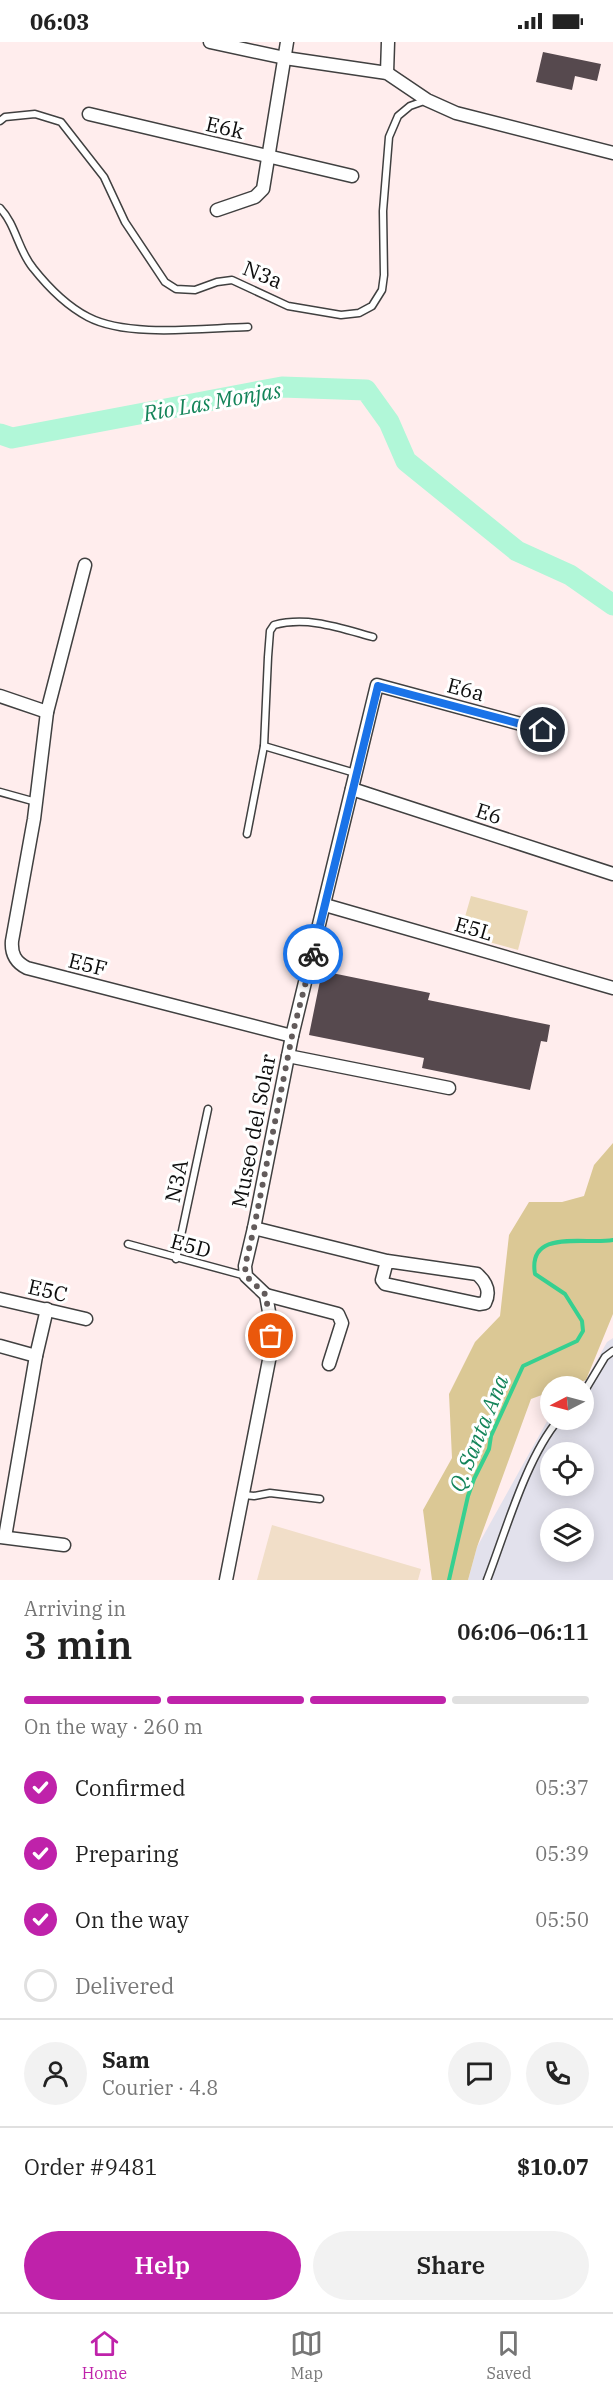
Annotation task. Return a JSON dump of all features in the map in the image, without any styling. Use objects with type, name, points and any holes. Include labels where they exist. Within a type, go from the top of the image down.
[{"type":"street","points":[[210,42],[285,57],[387,73],[428,100],[456,114],[613,153]]},
{"type":"street","points":[[217,210],[260,194],[263,189],[287,42]]},
{"type":"street","points":[[387,73],[388,42]]},
{"type":"street","name":"E6k","points":[[89,114],[352,176]]},
{"type":"street","name":"E5F","points":[[85,565],[47,712],[34,819],[11,948],[16,961],[50,975],[292,1036]]},
{"type":"street","name":"E6a","points":[[378,686],[543,730]]},
{"type":"street","name":"Museo del Solar","points":[[246,1276],[245,1266],[292,1036],[378,686]]},
{"type":"street","points":[[0,696],[47,712]]},
{"type":"street","name":"E6","points":[[352,789],[613,874]]},
{"type":"street","name":"E5L","points":[[325,905],[613,988]]},
{"type":"street","points":[[288,1056],[449,1089]]},
{"type":"street","points":[[254,1228],[387,1262],[477,1274],[485,1281],[488,1298],[485,1303],[479,1304],[385,1284],[382,1280],[387,1262]]},
{"type":"street","points":[[246,1276],[266,1295],[338,1314],[342,1323],[329,1364]]},
{"type":"street","points":[[226,1580],[272,1350],[271,1323],[266,1295]]},
{"type":"street","name":"E5C","points":[[0,1299],[86,1319]]},
{"type":"street","points":[[47,1309],[36,1356],[3,1537],[64,1545]]},
{"type":"street","points":[[0,1346],[36,1356]]},
{"type":"street","points":[[0,1486],[13,1486]]},
{"type":"lane","name":"N3a","points":[[0,121],[5,117],[35,114],[61,122],[104,177],[125,222],[165,282],[176,289],[195,290],[216,282],[232,280],[288,306],[341,315],[359,313],[372,306],[382,290],[384,275],[383,211],[389,137],[398,116],[410,106],[428,100]]},
{"type":"lane","points":[[0,208],[9,218],[31,266],[57,295],[89,318],[138,330],[248,327]]},
{"type":"lane","points":[[247,834],[264,746],[270,631],[274,625],[301,621],[323,623],[373,637]]},
{"type":"lane","points":[[264,746],[355,773]]},
{"type":"lane","points":[[0,792],[36,801]]},
{"type":"lane","name":"N3A","points":[[176,1259],[208,1109]]},
{"type":"lane","name":"E5D","points":[[128,1244],[176,1259],[246,1276]]},
{"type":"lane","points":[[593,1376],[605,1356],[613,1351]]},
{"type":"lane","points":[[487,1580],[530,1468],[550,1430]]},
{"type":"lane","points":[[244,1495],[270,1493],[320,1498]]},
{"type":"shaded area","points":[[471,896],[528,911],[518,950],[460,934]]},
{"type":"shaded area","points":[[613,1143],[613,1314],[588,1376],[540,1376],[540,1396],[531,1399],[477,1547],[468,1580],[432,1580],[423,1510],[452,1458],[449,1394],[475,1342],[500,1316],[509,1235],[529,1202],[562,1202],[584,1196],[594,1165]]},
{"type":"shaded area","points":[[613,1338],[613,1580],[468,1580],[477,1547],[542,1430],[594,1430],[594,1376],[588,1376],[607,1342]]},
{"type":"shaded area","points":[[272,1525],[421,1569],[418,1580],[257,1580]]},
{"type":"building","points":[[543,52],[601,64],[597,81],[575,76],[572,90],[536,82]]},
{"type":"building","points":[[322,971],[430,993],[428,1000],[550,1025],[547,1042],[541,1041],[530,1090],[422,1068],[424,1058],[309,1035]]},
{"type":"waterway","name":"Rio Las Monjas","points":[[0,434],[12,438],[282,387],[366,390],[389,422],[406,461],[517,551],[570,575],[613,605]]},
{"type":"waterway","name":"Q. Santa Ana","points":[[449,1580],[468,1496],[489,1449],[491,1436],[523,1366],[577,1341],[583,1331],[582,1321],[565,1294],[535,1274],[535,1260],[540,1250],[549,1244],[613,1240]]},
{"type":"way so far","points":[[271,1336],[266,1295],[246,1276],[245,1266],[292,1036],[313,954]]},
{"type":"route","points":[[313,954],[355,773],[378,686],[543,730]]}]
